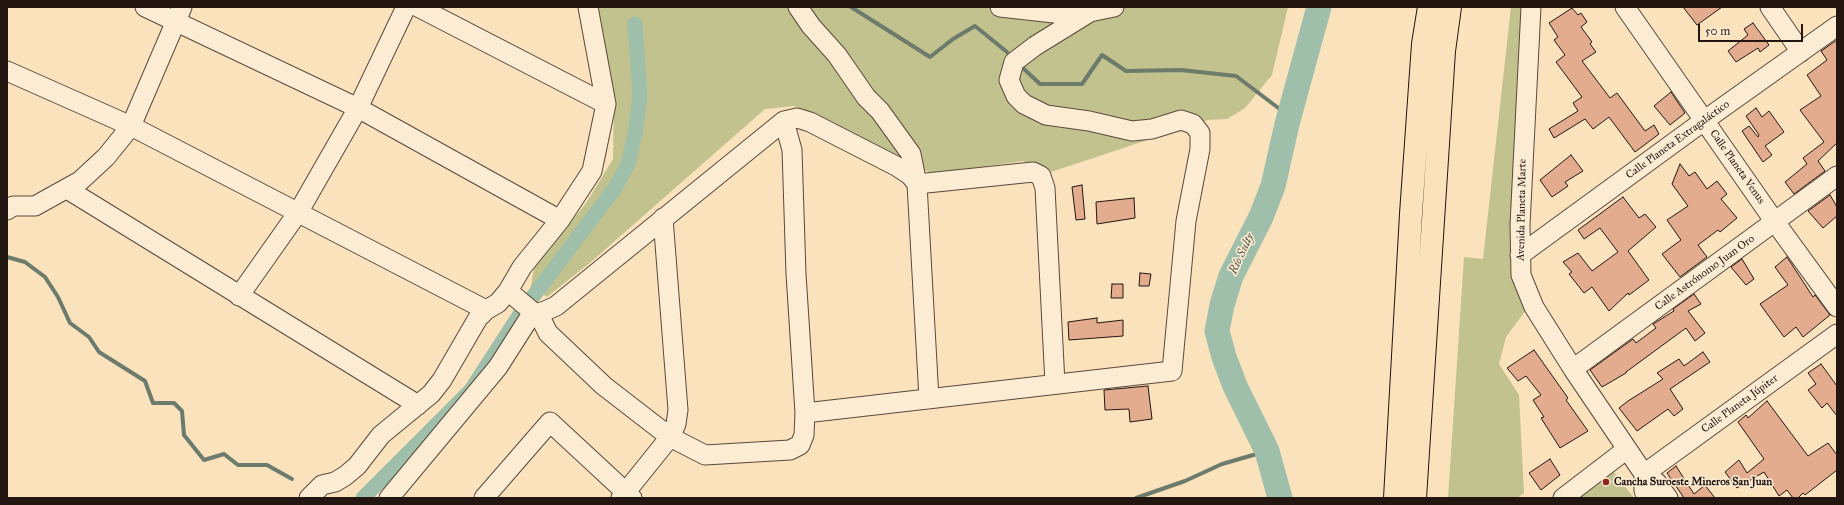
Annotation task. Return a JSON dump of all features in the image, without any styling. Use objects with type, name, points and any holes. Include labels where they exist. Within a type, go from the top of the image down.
[{"type":"highway","points":[[1395,498],[1411,206],[1423,44],[1429,7]]},
{"type":"highway","points":[[1415,498],[1444,51],[1450,7]]},
{"type":"street","points":[[145,7],[178,15],[358,108],[560,220]]},
{"type":"street","points":[[239,296],[299,211],[358,108],[406,7]]},
{"type":"street","points":[[418,7],[606,104]]},
{"type":"street","points":[[309,498],[322,485],[334,482],[345,476],[357,466],[381,435],[431,394],[442,380],[478,318],[486,310],[498,303],[508,291],[522,267],[560,220],[592,171],[606,104],[588,7]]},
{"type":"street","points":[[798,7],[811,26],[837,55],[866,97],[880,112],[911,154],[917,184],[929,399]]},
{"type":"street","points":[[1000,7],[1063,14],[1090,12],[1114,7]]},
{"type":"street","name":"Avenida Planeta Marte","points":[[1531,7],[1520,225],[1521,275],[1534,307],[1573,369],[1644,474],[1657,483],[1668,498]]},
{"type":"street","name":"Calle Planeta Venus","points":[[1625,7],[1775,222],[1837,307]]},
{"type":"street","points":[[1770,7],[1801,52]]},
{"type":"street","points":[[806,413],[1172,371],[1186,221],[1200,149],[1200,134],[1193,124],[1181,120],[1152,129],[1132,131],[1095,122],[1046,115],[1024,104],[1016,96],[1009,80],[1014,62],[1036,46],[1090,12]]},
{"type":"street","points":[[7,210],[13,206],[35,206],[80,182],[106,156],[131,126],[178,15]]},
{"type":"street","name":"Calle Planeta Extragaláctico","points":[[1520,254],[1837,26]]},
{"type":"street","points":[[7,71],[131,126],[299,211],[486,310]]},
{"type":"street","points":[[389,498],[498,367],[536,312],[556,306],[568,298],[663,218],[784,121],[797,118],[810,122],[896,166],[910,175],[917,184]]},
{"type":"street","points":[[508,291],[536,312],[548,333],[604,386],[670,436],[705,455],[790,450],[800,445],[804,435],[806,413],[796,274],[792,150],[784,121]]},
{"type":"street","points":[[917,184],[1033,172],[1040,176],[1045,188],[1055,384]]},
{"type":"street","name":"Calle Astrónomo Juan Oro","points":[[1573,369],[1837,176]]},
{"type":"street","points":[[67,189],[418,405]]},
{"type":"street","points":[[484,498],[550,422],[626,496],[670,436],[676,424],[678,410],[663,218]]},
{"type":"street","name":"Calle Planeta Júpiter","points":[[1644,474],[1837,334]]},
{"type":"street","points":[[1562,498],[1627,450]]},
{"type":"street","points":[[1644,474],[1644,491],[1649,498]]},
{"type":"green space","points":[[597,7],[1288,7],[1272,75],[1245,108],[1227,119],[1208,120],[1051,172],[1023,161],[933,174],[794,106],[765,109],[592,261],[547,297],[531,286],[534,268],[586,203],[613,159],[614,102]]},
{"type":"green space","points":[[1511,7],[1526,7],[1526,310],[1506,337],[1499,364],[1519,395],[1524,493],[1517,498],[1448,498],[1464,257],[1483,259]]},
{"type":"green space","name":"Cancha Suroeste Mineros San Juan","points":[[1610,467],[1634,498],[1568,498]]},
{"type":"building","points":[[1683,7],[1722,7],[1697,25]]},
{"type":"building","points":[[1572,8],[1578,15],[1581,13],[1587,22],[1581,27],[1592,42],[1590,44],[1596,52],[1582,61],[1610,98],[1617,93],[1645,131],[1654,125],[1659,134],[1635,152],[1609,117],[1593,129],[1585,119],[1554,138],[1549,129],[1578,111],[1573,103],[1582,97],[1556,62],[1565,55],[1554,40],[1558,37],[1549,23]]},
{"type":"building","points":[[1753,23],[1769,45],[1760,52],[1758,48],[1736,62],[1728,51],[1748,35],[1744,29]]},
{"type":"building","points":[[1837,40],[1837,143],[1818,161],[1825,171],[1794,194],[1785,182],[1807,164],[1803,158],[1824,142],[1800,110],[1821,96],[1807,75],[1827,60],[1821,51]]},
{"type":"building","points":[[1671,92],[1685,113],[1670,125],[1654,106]]},
{"type":"building","points":[[1756,108],[1762,117],[1769,111],[1784,132],[1765,146],[1772,155],[1763,162],[1742,131],[1749,126],[1758,137],[1759,135],[1746,116]]},
{"type":"building","points":[[1571,155],[1583,171],[1565,182],[1568,186],[1552,197],[1540,180]]},
{"type":"building","points":[[1680,164],[1689,176],[1695,172],[1707,189],[1717,181],[1727,194],[1721,199],[1737,218],[1720,232],[1718,230],[1698,245],[1707,257],[1680,277],[1662,254],[1681,240],[1667,220],[1688,206],[1672,184]]},
{"type":"building","points":[[1082,185],[1085,219],[1076,220],[1072,187]]},
{"type":"building","points":[[1830,195],[1837,207],[1837,216],[1823,228],[1808,211]]},
{"type":"building","points":[[1623,197],[1639,218],[1645,214],[1656,227],[1628,251],[1649,280],[1629,295],[1628,293],[1609,311],[1592,287],[1584,293],[1569,274],[1572,272],[1563,262],[1578,253],[1592,271],[1618,252],[1600,228],[1584,239],[1578,230]]},
{"type":"building","points":[[1134,198],[1135,218],[1097,224],[1096,202]]},
{"type":"building","points":[[1787,257],[1813,297],[1815,295],[1830,315],[1803,337],[1796,327],[1784,337],[1760,304],[1788,285],[1775,267]]},
{"type":"building","points":[[1742,259],[1754,279],[1746,285],[1731,267]]},
{"type":"building","points":[[1140,273],[1151,274],[1149,286],[1139,286]]},
{"type":"building","points":[[1112,284],[1123,284],[1123,298],[1111,298]]},
{"type":"building","points":[[1694,294],[1701,304],[1688,311],[1705,333],[1695,341],[1686,328],[1626,373],[1602,387],[1590,370],[1633,339],[1636,343],[1656,328],[1653,324],[1674,311],[1673,309]]},
{"type":"building","points":[[1097,318],[1097,323],[1123,320],[1123,336],[1069,340],[1068,322]]},
{"type":"building","points":[[1534,350],[1568,398],[1566,400],[1588,431],[1560,448],[1541,418],[1544,417],[1533,400],[1541,395],[1526,376],[1518,381],[1507,368]]},
{"type":"building","points":[[1703,352],[1710,362],[1670,389],[1683,409],[1674,416],[1668,409],[1637,431],[1619,408],[1663,379],[1657,373],[1679,359],[1684,366]]},
{"type":"building","points":[[1821,364],[1837,386],[1837,416],[1827,403],[1822,408],[1808,390],[1816,384],[1808,373]]},
{"type":"building","points":[[1148,386],[1152,419],[1130,422],[1129,409],[1105,410],[1104,390]]},
{"type":"building","points":[[1767,401],[1808,456],[1828,443],[1837,455],[1837,470],[1805,495],[1803,493],[1798,498],[1793,498],[1787,490],[1779,496],[1764,472],[1737,488],[1725,472],[1739,460],[1747,473],[1764,459],[1738,422],[1746,415],[1748,418]]},
{"type":"building","points":[[1550,459],[1560,475],[1541,490],[1529,473]]},
{"type":"building","points":[[1676,466],[1694,494],[1705,485],[1715,498],[1684,498],[1667,473]]},
{"type":"waterway","points":[[851,7],[930,57],[953,39],[975,26],[1007,52]]},
{"type":"waterway","name":"Río Sulty","points":[[1280,498],[1267,451],[1235,386],[1224,357],[1217,331],[1222,305],[1231,276],[1261,217],[1273,186],[1287,124],[1319,7]]},
{"type":"waterway","points":[[363,498],[471,390],[522,311],[615,188],[628,164],[635,134],[640,96],[635,24]]},
{"type":"waterway","points":[[1024,69],[1040,84],[1082,84],[1102,55],[1126,71],[1181,70],[1236,76],[1289,116]]},
{"type":"waterway","points":[[7,257],[25,262],[45,277],[58,297],[70,323],[89,337],[99,352],[145,381],[153,403],[174,403],[182,411],[184,435],[204,460],[224,454],[238,465],[267,465],[292,479]]},
{"type":"waterway","points":[[1136,498],[1185,481],[1222,464],[1267,451]]},
{"type":"place","name":"Cancha Suroeste Mineros San Juan","points":[[1606,482]]}]
